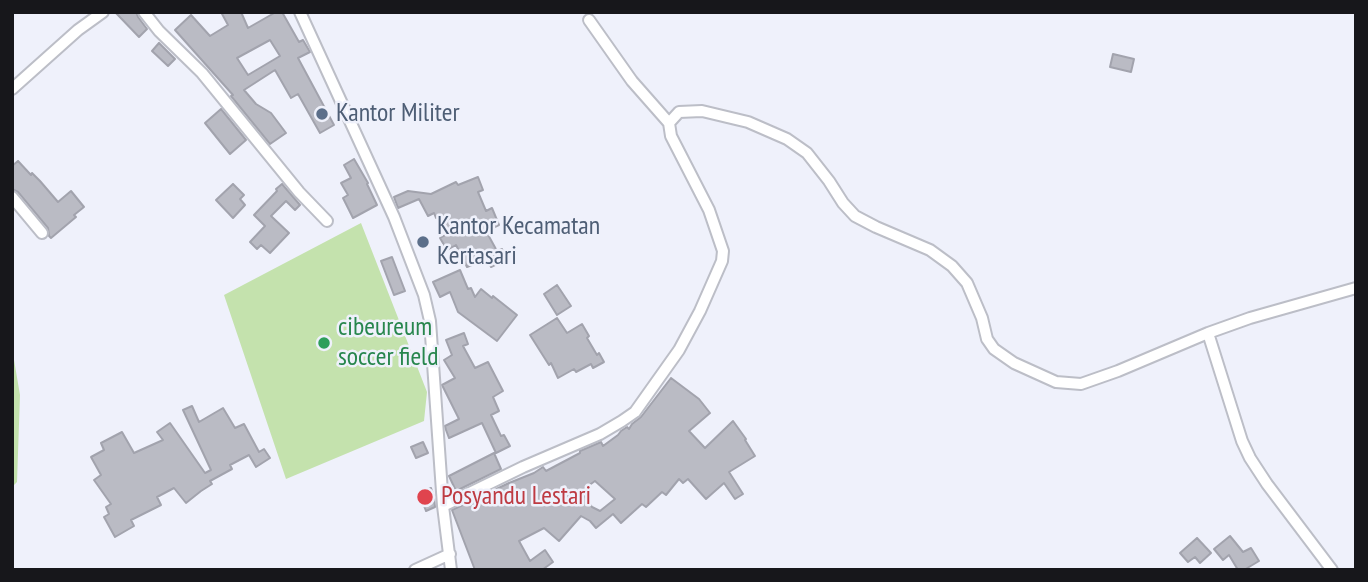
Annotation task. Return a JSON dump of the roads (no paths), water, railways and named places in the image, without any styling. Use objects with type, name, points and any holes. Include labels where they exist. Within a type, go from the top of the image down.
[{"type":"street","points":[[12,89],[78,30],[103,12]]},
{"type":"street","points":[[144,12],[159,31],[202,73],[299,192],[327,221]]},
{"type":"street","points":[[300,12],[394,217],[424,295],[430,321],[443,506],[451,570]]},
{"type":"street","points":[[443,506],[523,467],[600,434],[635,412],[679,350],[722,261],[723,251],[716,226],[671,136],[670,123],[632,81],[589,20]]},
{"type":"street","points":[[670,123],[679,112],[702,111],[748,122],[787,139],[807,153],[855,216],[930,250],[952,266],[967,283],[982,318],[987,339],[994,349],[1014,363],[1056,382],[1089,382],[1250,318],[1356,288]]},
{"type":"street","points":[[12,197],[42,233]]},
{"type":"street","points":[[1208,333],[1242,441],[1250,458],[1332,570]]},
{"type":"street","points":[[415,570],[450,554]]},
{"type":"place","name":"Kantor Militer","points":[[322,114]]},
{"type":"place","name":"Kantor Kecamatan Kertasari","points":[[423,242]]},
{"type":"place","name":"cibeureum soccer field","points":[[324,343]]},
{"type":"place","name":"Posyandu Lestari","points":[[425,497]]}]
